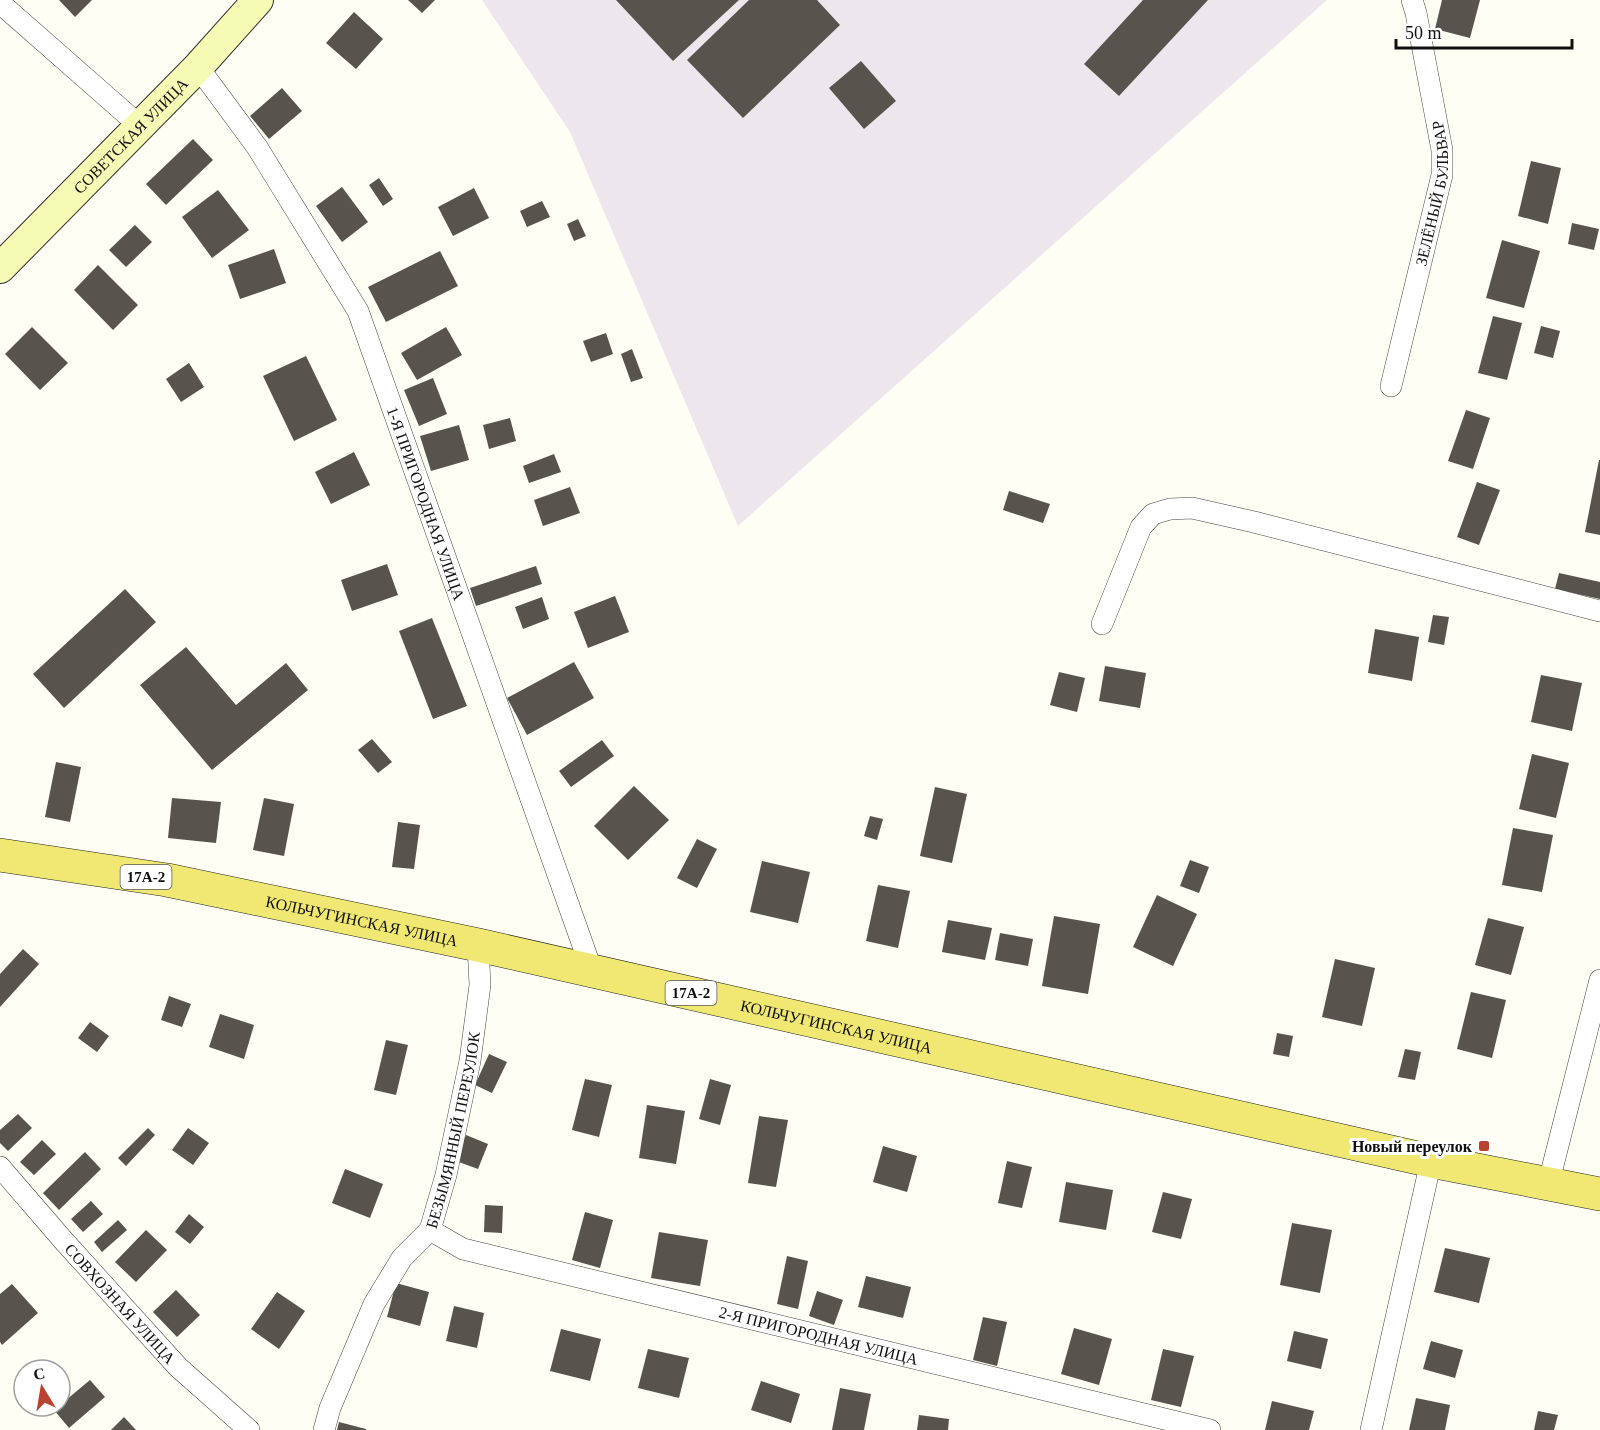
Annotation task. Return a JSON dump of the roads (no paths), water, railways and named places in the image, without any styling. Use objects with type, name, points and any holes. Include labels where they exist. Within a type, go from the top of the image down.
[{"type":"main road","name":"КОЛЬЧУГИНСКАЯ УЛИЦА","points":[[0,855],[167,880],[478,945],[1431,1161],[1600,1194]]},
{"type":"street","name":"СОВЕТСКАЯ УЛИЦА","points":[[0,268],[198,67],[258,0]]},
{"type":"street","name":"ЗЕЛЁНЫЙ БУЛЬВАР","points":[[1391,386],[1442,175],[1442,150],[1412,0]]},
{"type":"street","points":[[0,3],[140,126]]},
{"type":"street","name":"1-Я ПРИГОРОДНАЯ УЛИЦА","points":[[198,67],[257,147],[358,311],[592,971]]},
{"type":"street","points":[[1102,624],[1142,527],[1153,514],[1170,509],[1191,508],[1254,522],[1600,611]]},
{"type":"street","name":"БЕЗЫМЯННЫЙ ПЕРЕУЛОК","points":[[324,1430],[330,1408],[374,1304],[402,1258],[430,1230],[446,1175],[470,1061],[480,985],[478,945]]},
{"type":"street","points":[[1548,1185],[1600,980]]},
{"type":"street","points":[[1371,1430],[1431,1161]]},
{"type":"street","name":"СОВХОЗНАЯ УЛИЦА","points":[[0,1167],[178,1367],[249,1430]]},
{"type":"street","name":"2-Я ПРИГОРОДНАЯ УЛИЦА","points":[[430,1230],[464,1249],[1210,1430]]},
{"type":"place","name":"Новый переулок","points":[[1484,1146]]}]
